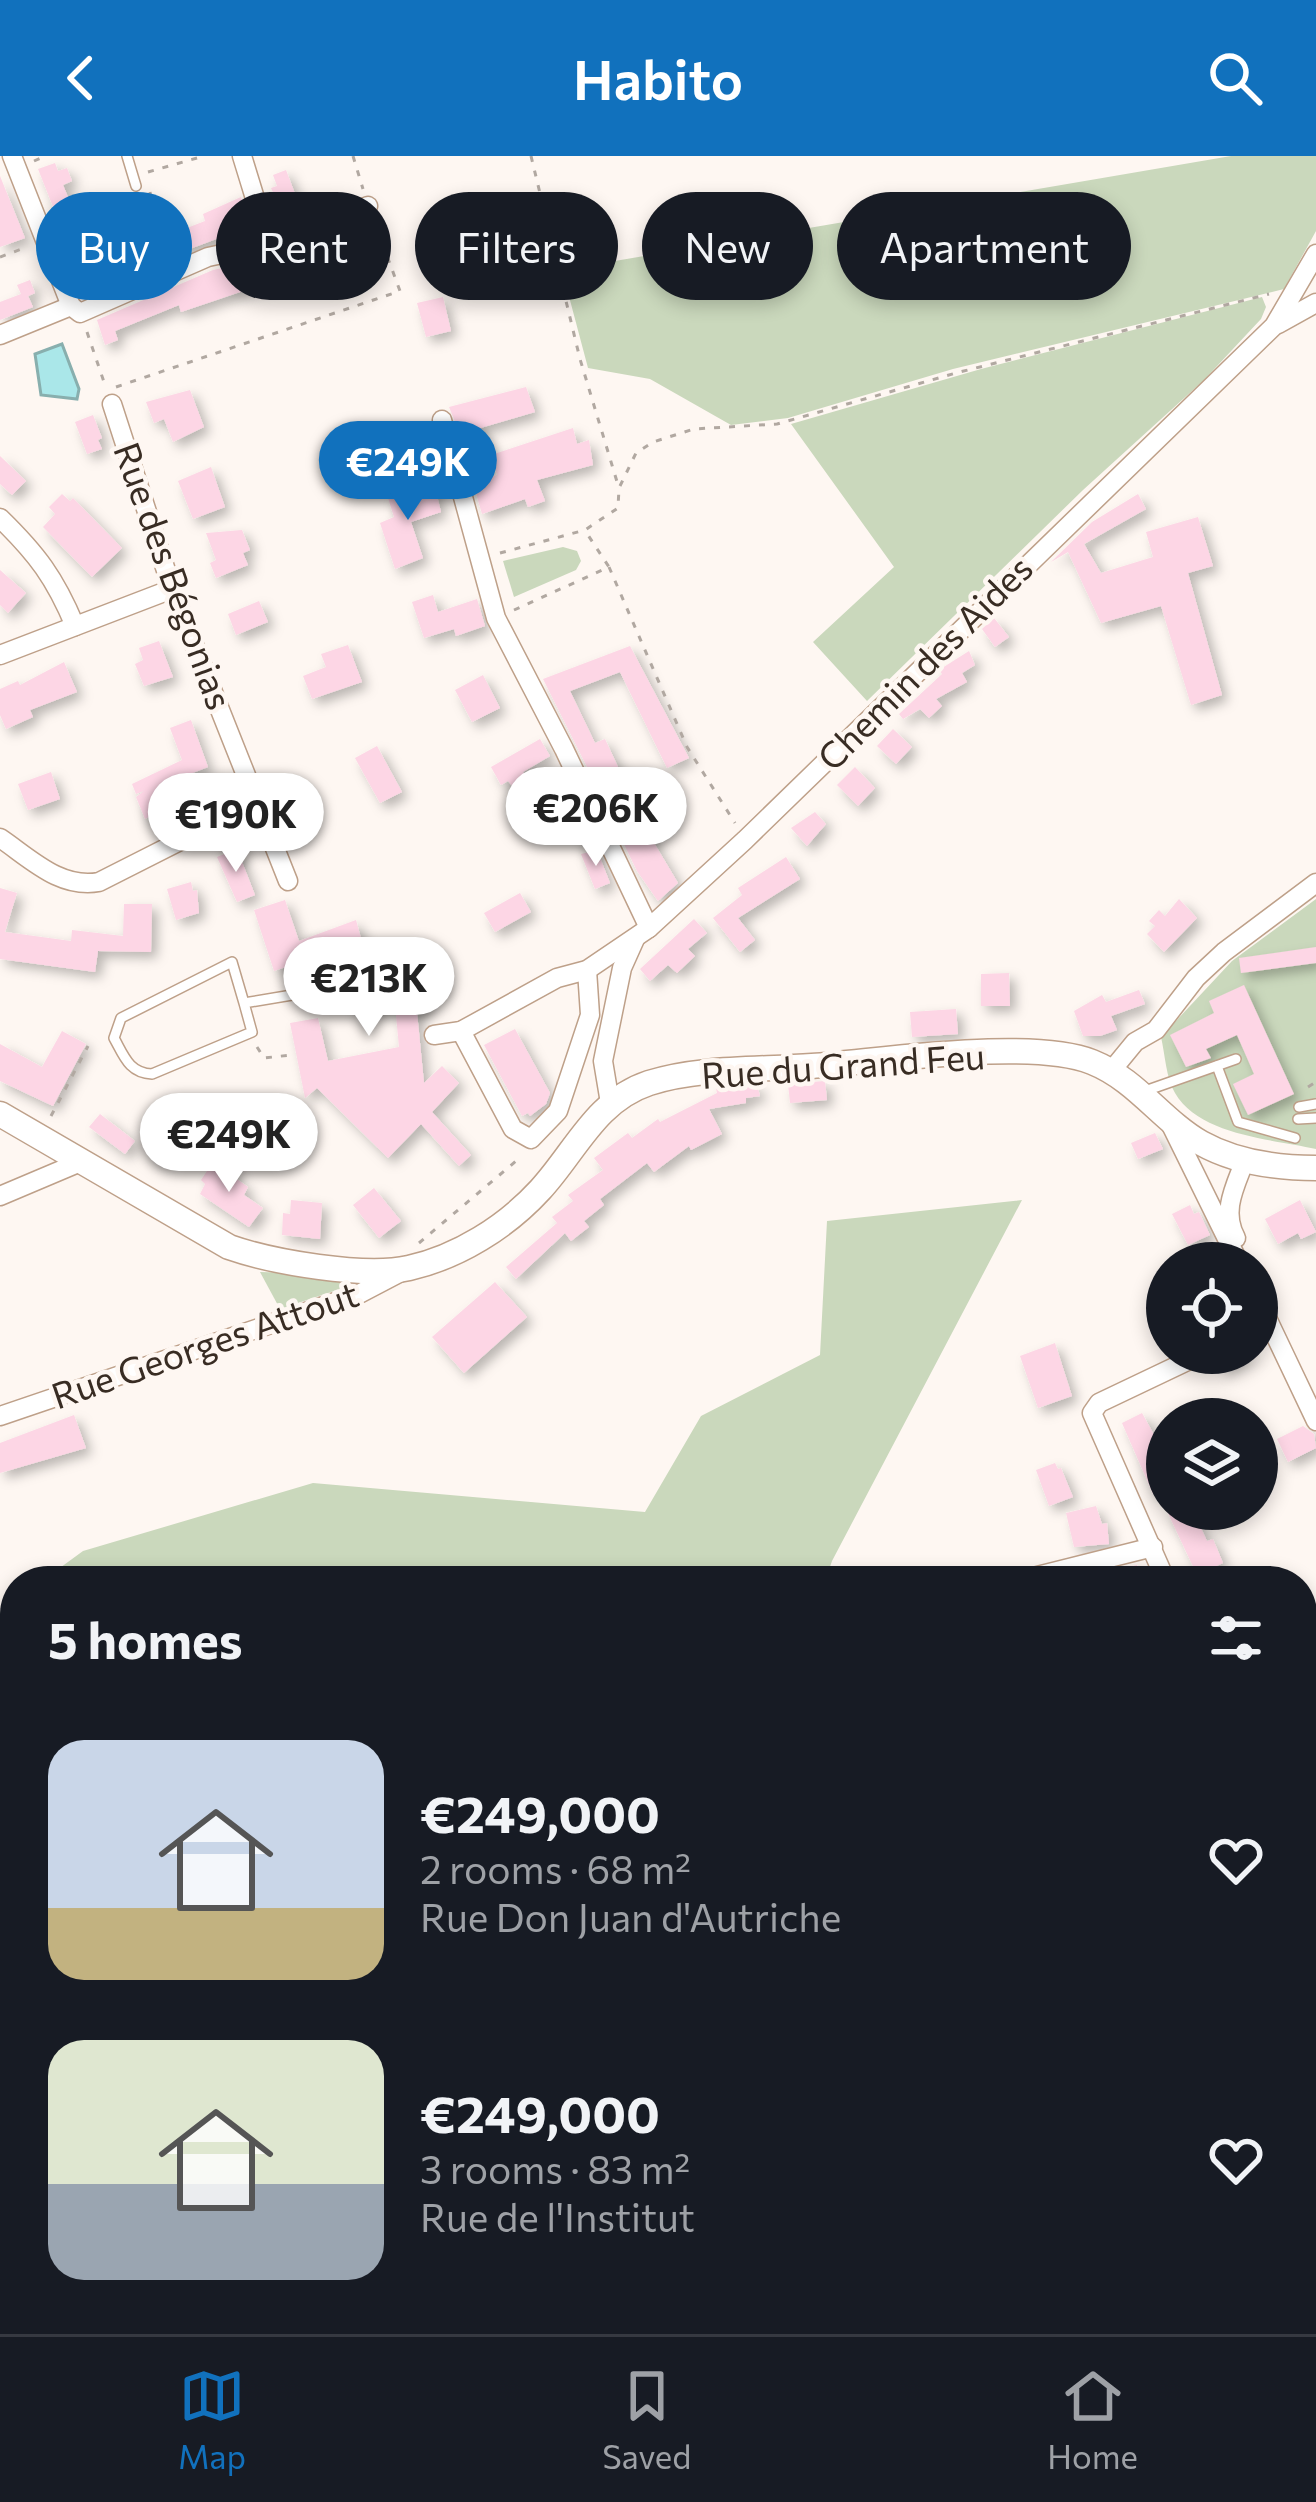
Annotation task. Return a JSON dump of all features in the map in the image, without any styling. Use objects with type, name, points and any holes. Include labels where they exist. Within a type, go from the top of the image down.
[{"type":"street","points":[[12,156],[36,218]]},
{"type":"street","points":[[242,156],[253,192]]},
{"type":"street","name":"Chemin des Aides","points":[[461,1030],[557,977],[587,970],[642,934],[745,840],[1274,326],[1316,254]]},
{"type":"street","points":[[72,300],[76,310]]},
{"type":"street","points":[[0,335],[102,300]]},
{"type":"street","points":[[1274,326],[1316,303]]},
{"type":"street","name":"Rue des Bégonias","points":[[110,397],[172,589],[288,881]]},
{"type":"street","points":[[442,420],[496,619],[565,749],[642,934],[622,968],[603,1061],[610,1103]]},
{"type":"street","points":[[0,518],[39,556],[75,626]]},
{"type":"street","points":[[0,655],[172,589]]},
{"type":"street","points":[[0,838],[63,880],[80,885],[99,882],[256,802]]},
{"type":"street","points":[[1112,1070],[1135,1042],[1156,1030],[1196,978],[1224,952],[1316,883]]},
{"type":"street","points":[[434,1034],[461,1030],[513,1129],[531,1139],[558,1111],[590,1015],[587,970]]},
{"type":"street","name":"Rue du Grand Feu","points":[[406,1261],[453,1253],[488,1234],[539,1191],[610,1103],[649,1084],[701,1074],[962,1054],[1058,1053],[1112,1070],[1201,1143],[1245,1160],[1316,1168]]},
{"type":"street","points":[[0,1114],[229,1247],[261,1258],[373,1269],[406,1261]]},
{"type":"street","points":[[1167,1116],[1229,1242]]},
{"type":"street","points":[[1238,1242],[1229,1225],[1228,1206],[1245,1160]]},
{"type":"street","points":[[0,1196],[78,1163]]},
{"type":"street","name":"Rue Georges Attout","points":[[0,1416],[358,1294],[406,1261]]},
{"type":"street","points":[[1278,1352],[1316,1421]]},
{"type":"street","points":[[1160,1374],[1099,1403],[1092,1413],[1160,1566]]},
{"type":"street","points":[[1077,1566],[1153,1547]]},
{"type":"lane","points":[[127,156],[136,186]]},
{"type":"lane","points":[[232,962],[244,1004],[252,1032],[152,1074],[139,1073],[128,1064],[113,1038],[121,1018],[232,962]]},
{"type":"lane","points":[[244,1004],[310,992]]},
{"type":"lane","points":[[1143,1092],[1236,1059]]},
{"type":"lane","points":[[1217,1066],[1238,1123],[1295,1138]]},
{"type":"lane","points":[[1316,1104],[1299,1113],[1316,1118]]},
{"type":"path","points":[[147,172],[204,156]]},
{"type":"path","points":[[478,559],[585,530],[618,508],[619,488],[580,358],[531,156]]},
{"type":"path","points":[[0,256],[36,244]]},
{"type":"path","points":[[76,310],[110,397],[400,291]]},
{"type":"path","points":[[619,488],[637,453],[653,442],[694,429],[777,424],[1262,295]]},
{"type":"path","points":[[585,530],[608,567],[687,747],[745,840]]},
{"type":"path","points":[[496,619],[608,567]]},
{"type":"path","points":[[252,1032],[264,1058],[291,1054]]},
{"type":"path","points":[[55,1109],[88,1046]]},
{"type":"path","points":[[1308,1087],[1316,1082]]},
{"type":"path","points":[[406,1261],[525,1154],[531,1139]]},
{"type":"green space","points":[[1231,156],[1316,156],[1316,231],[1284,289],[953,369],[788,418],[731,425],[650,379],[588,368],[570,300],[618,300],[618,260],[642,256],[642,300],[813,300],[813,227],[837,223],[837,300],[1131,300],[1131,192],[1020,192]]},
{"type":"green space","points":[[1262,297],[1266,307],[1261,319],[1204,380],[1083,490],[867,701],[813,642],[894,567],[791,424],[981,369]]},
{"type":"green space","points":[[563,547],[577,551],[581,561],[576,570],[514,597],[503,561]]},
{"type":"green space","points":[[1316,899],[1316,1149],[1219,1127],[1186,1107],[1172,1087],[1161,1037],[1232,961]]},
{"type":"green space","points":[[1022,1200],[830,1566],[62,1566],[83,1551],[313,1483],[645,1512],[701,1416],[820,1355],[827,1221]]},
{"type":"green space","points":[[260,1272],[338,1274],[343,1288],[280,1309]]},
{"type":"water","points":[[62,344],[79,389],[77,399],[41,395],[35,354]]},
{"type":"building","points":[[55,163],[58,171],[67,168],[72,181],[63,185],[66,192],[47,192],[38,169]]},
{"type":"building","points":[[286,170],[294,192],[273,192],[271,188],[277,186],[273,175]]},
{"type":"building","points":[[0,176],[25,238],[0,247]]},
{"type":"building","points":[[216,208],[216,239],[192,248],[192,226],[205,221],[203,214]]},
{"type":"building","points":[[213,270],[216,300],[181,312],[179,305],[115,331],[118,340],[105,345],[97,320],[143,300],[192,300],[192,279]]},
{"type":"building","points":[[30,280],[35,293],[28,296],[33,307],[0,320],[0,302],[21,294],[17,285]]},
{"type":"building","points":[[444,300],[451,331],[426,337],[417,303]]},
{"type":"building","points":[[526,387],[535,412],[460,434],[449,407]]},
{"type":"building","points":[[190,390],[204,427],[173,442],[164,419],[154,423],[146,402]]},
{"type":"building","points":[[93,415],[102,449],[87,454],[75,422]]},
{"type":"building","points":[[573,428],[577,444],[589,440],[593,465],[537,480],[545,501],[528,507],[525,499],[482,514],[473,483],[497,475],[491,455]]},
{"type":"building","points":[[0,456],[26,481],[12,495],[0,484]]},
{"type":"building","points":[[211,467],[225,507],[193,519],[178,481]]},
{"type":"building","points":[[434,483],[441,512],[411,522],[423,558],[395,569],[380,523],[394,517],[388,498]]},
{"type":"building","points":[[62,494],[70,501],[73,498],[122,548],[92,577],[43,527],[55,514],[49,507]]},
{"type":"building","points":[[1138,494],[1146,509],[1084,544],[1101,573],[1153,557],[1146,532],[1198,517],[1213,566],[1188,573],[1222,695],[1191,705],[1161,606],[1101,623],[1068,552],[1051,562],[1092,522]]},
{"type":"building","points":[[242,530],[250,550],[243,553],[248,565],[216,578],[210,563],[216,560],[206,533]]},
{"type":"building","points":[[0,570],[26,593],[8,613],[0,605]]},
{"type":"building","points":[[433,595],[438,612],[477,599],[485,626],[456,636],[454,629],[424,638],[412,602]]},
{"type":"building","points":[[259,601],[268,622],[236,635],[228,614]]},
{"type":"building","points":[[994,618],[1009,637],[995,647],[982,629]]},
{"type":"building","points":[[159,641],[173,677],[144,686],[135,664],[143,660],[139,648]]},
{"type":"building","points":[[348,645],[362,682],[312,699],[303,676],[326,667],[321,654]]},
{"type":"building","points":[[630,646],[689,758],[667,768],[620,672],[570,691],[595,743],[605,739],[626,784],[601,795],[543,679]]},
{"type":"building","points":[[969,651],[975,665],[962,673],[967,682],[936,699],[942,706],[929,718],[920,709],[903,719],[899,714],[942,674],[939,670]]},
{"type":"building","points":[[64,662],[77,692],[30,710],[33,717],[6,729],[0,715],[0,689],[18,681],[20,685]]},
{"type":"building","points":[[483,675],[500,708],[472,722],[455,690]]},
{"type":"building","points":[[191,720],[208,767],[167,783],[174,800],[171,805],[145,819],[136,797],[144,791],[136,794],[132,784],[182,760],[170,728]]},
{"type":"building","points":[[893,729],[912,747],[896,764],[877,746]]},
{"type":"building","points":[[540,739],[550,756],[523,772],[527,779],[513,787],[508,781],[501,785],[491,767]]},
{"type":"building","points":[[377,746],[402,792],[380,803],[355,758]]},
{"type":"building","points":[[855,767],[875,788],[858,806],[837,785]]},
{"type":"building","points":[[51,772],[60,799],[28,810],[18,784]]},
{"type":"building","points":[[815,812],[826,824],[807,846],[791,828]]},
{"type":"building","points":[[644,826],[678,883],[658,901],[622,840]]},
{"type":"building","points":[[237,849],[255,895],[237,902],[217,857]]},
{"type":"building","points":[[597,850],[610,883],[595,889],[581,854]]},
{"type":"building","points":[[786,857],[800,879],[738,918],[755,940],[740,952],[713,918],[742,895],[738,888]]},
{"type":"building","points":[[191,882],[193,891],[197,890],[199,913],[176,920],[167,889]]},
{"type":"building","points":[[0,888],[17,893],[5,932],[71,941],[72,930],[123,936],[124,904],[152,904],[151,952],[98,951],[95,972],[0,959]]},
{"type":"building","points":[[520,893],[531,912],[495,932],[484,913]]},
{"type":"building","points":[[1179,899],[1197,918],[1164,952],[1147,934],[1155,926],[1149,921],[1159,910],[1165,916]]},
{"type":"building","points":[[285,900],[299,941],[356,920],[370,971],[404,964],[404,959],[428,950],[443,986],[423,993],[428,1008],[417,1012],[424,1083],[442,1066],[459,1083],[432,1112],[471,1155],[459,1166],[421,1124],[388,1158],[317,1088],[305,1098],[290,1023],[318,1018],[328,1061],[399,1047],[395,1005],[360,1012],[343,948],[274,971],[254,910]]},
{"type":"building","points":[[694,919],[707,933],[688,949],[695,956],[677,973],[668,965],[650,981],[640,969]]},
{"type":"building","points":[[1316,947],[1316,963],[1241,973],[1239,958]]},
{"type":"building","points":[[1009,973],[1010,1006],[981,1006],[981,974]]},
{"type":"building","points":[[1244,985],[1294,1094],[1248,1115],[1233,1084],[1254,1074],[1237,1035],[1206,1049],[1211,1058],[1186,1067],[1170,1035],[1214,1013],[1209,1001]]},
{"type":"building","points":[[1139,990],[1145,1004],[1111,1016],[1117,1030],[1083,1036],[1074,1011],[1102,995],[1106,1002]]},
{"type":"building","points":[[956,1009],[958,1034],[912,1037],[910,1012]]},
{"type":"building","points":[[515,1029],[550,1093],[546,1104],[530,1116],[522,1116],[484,1045]]},
{"type":"building","points":[[62,1031],[86,1044],[53,1106],[0,1081],[0,1044],[42,1067]]},
{"type":"building","points":[[825,1081],[827,1100],[790,1103],[788,1084]]},
{"type":"building","points":[[757,1085],[760,1096],[746,1098],[746,1103],[709,1109],[722,1134],[691,1150],[689,1146],[654,1172],[647,1163],[600,1199],[604,1205],[584,1221],[589,1227],[571,1241],[565,1233],[516,1279],[506,1267],[557,1223],[552,1217],[573,1201],[568,1195],[603,1170],[594,1158],[628,1133],[632,1138],[658,1119],[717,1093],[716,1088]]},
{"type":"building","points":[[100,1114],[135,1141],[125,1154],[89,1127]]},
{"type":"building","points":[[185,1124],[194,1141],[157,1159],[149,1143]]},
{"type":"building","points":[[1155,1133],[1163,1149],[1138,1159],[1131,1143]]},
{"type":"building","points":[[213,1162],[248,1187],[244,1195],[263,1208],[249,1227],[200,1194],[205,1184],[201,1180]]},
{"type":"building","points":[[374,1188],[401,1221],[379,1238],[353,1205]]},
{"type":"building","points":[[291,1200],[322,1203],[320,1239],[282,1235],[283,1213],[290,1214]]},
{"type":"building","points":[[1300,1200],[1316,1232],[1301,1239],[1298,1233],[1278,1244],[1265,1219]]},
{"type":"building","points":[[1190,1205],[1194,1214],[1199,1212],[1210,1235],[1186,1242],[1172,1214]]},
{"type":"building","points":[[495,1282],[527,1317],[464,1373],[432,1337]]},
{"type":"building","points":[[1055,1343],[1072,1396],[1038,1408],[1020,1356]]},
{"type":"building","points":[[1142,1413],[1146,1420],[1146,1478],[1122,1423]]},
{"type":"building","points":[[74,1415],[86,1448],[0,1473],[0,1443]]},
{"type":"building","points":[[1303,1426],[1314,1434],[1316,1448],[1288,1462],[1278,1438]]},
{"type":"building","points":[[1055,1463],[1073,1497],[1049,1506],[1036,1470]]},
{"type":"building","points":[[1096,1506],[1102,1524],[1107,1523],[1109,1544],[1074,1547],[1066,1513]]},
{"type":"building","points":[[1176,1530],[1202,1530],[1207,1541],[1213,1539],[1223,1563],[1193,1566]]}]
